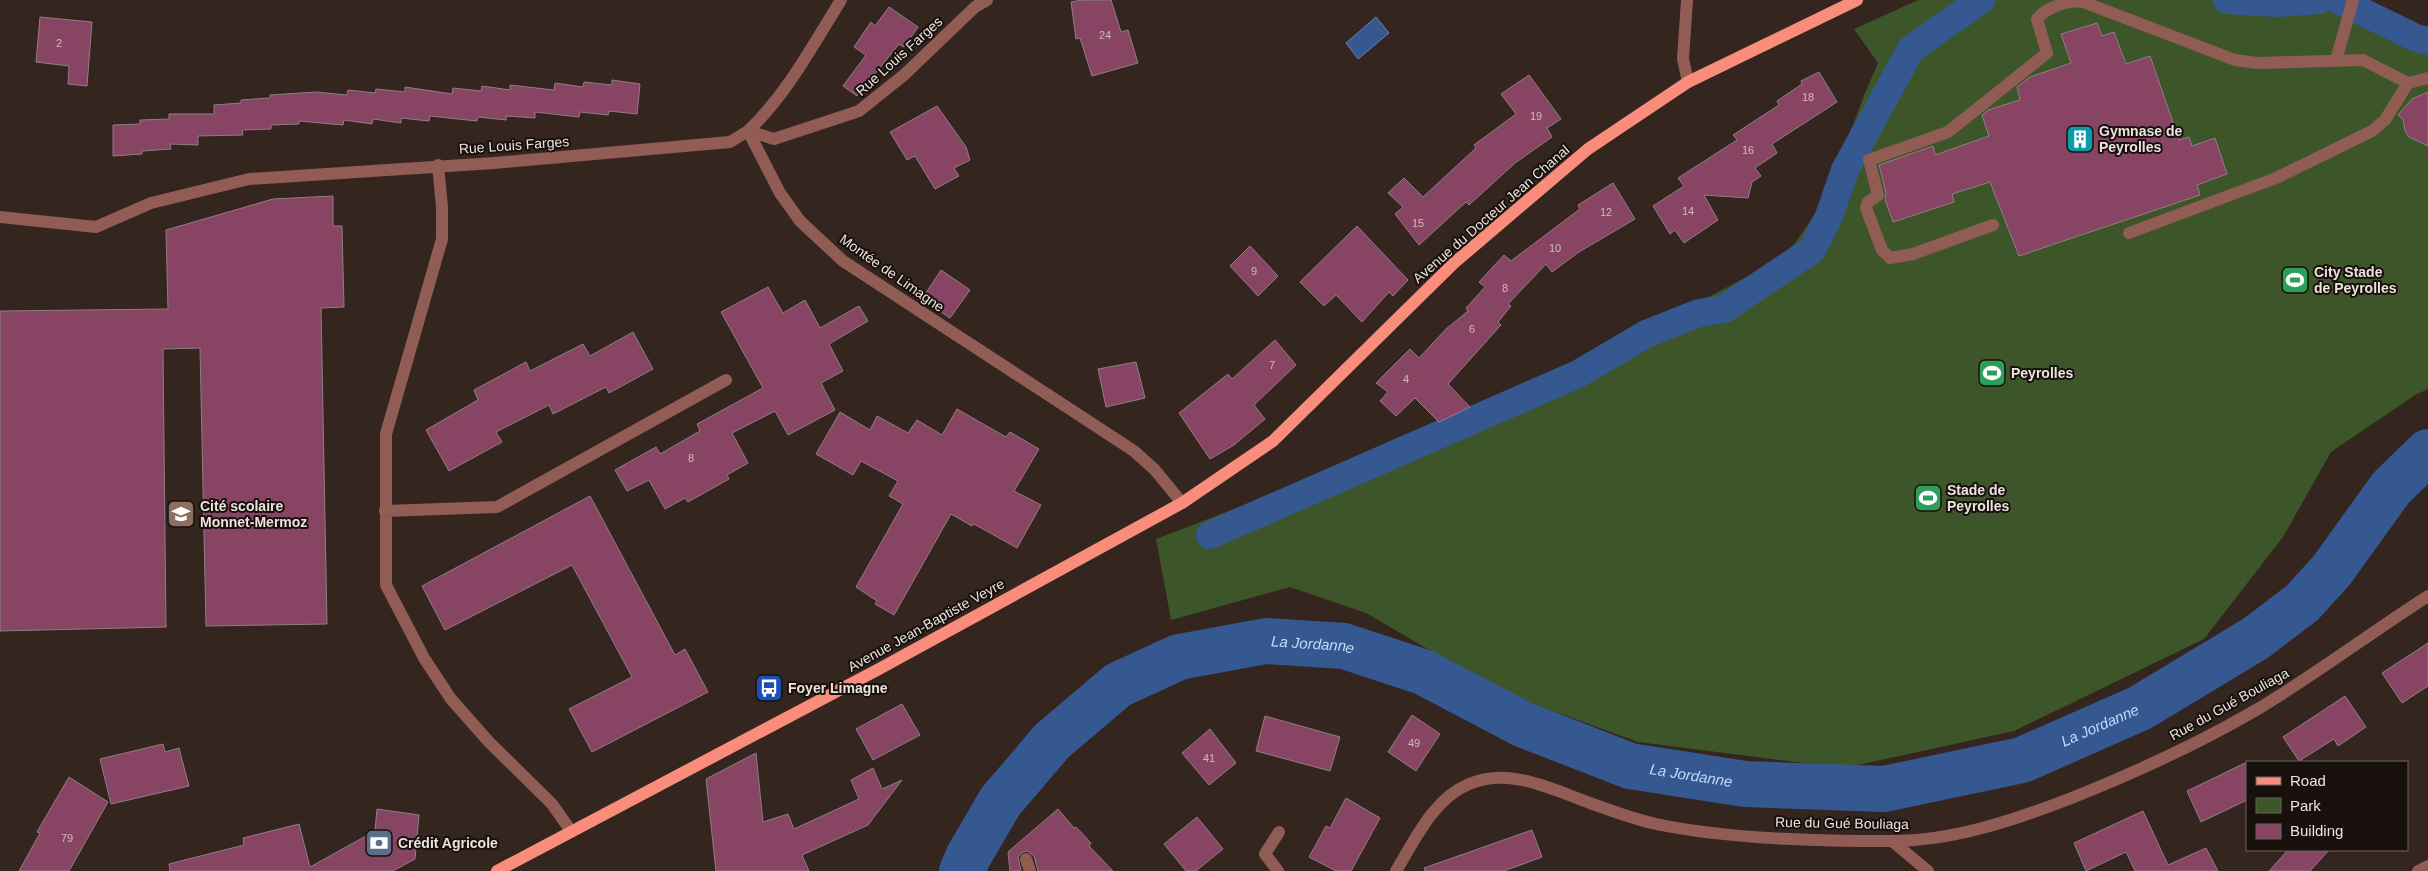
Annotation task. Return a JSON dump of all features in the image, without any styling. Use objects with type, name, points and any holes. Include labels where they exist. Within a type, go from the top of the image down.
[{"type":"main road","name":"Avenue du Docteur Jean Chanal","points":[[1182,503],[1273,441],[1454,263],[1588,149],[1688,82],[1857,0]]},
{"type":"main road","name":"Avenue Jean-Baptiste Veyre","points":[[497,871],[878,669],[1182,503]]},
{"type":"street","points":[[748,131],[768,112],[786,87],[841,0]]},
{"type":"street","name":"Rue Louis Farges","points":[[0,217],[96,227],[151,203],[249,179],[438,165],[494,163],[730,142],[748,131],[774,139],[859,112],[904,75],[975,7],[987,0]]},
{"type":"street","points":[[1688,0],[1683,59],[1688,82]]},
{"type":"street","points":[[2336,60],[2353,0]]},
{"type":"street","points":[[1993,225],[1913,254],[1890,258],[1882,250],[1866,208],[1868,202],[1878,196],[1869,160],[1948,132],[2047,53],[2037,19],[2041,14],[2072,1],[2083,2],[2235,60],[2257,62],[2363,60],[2408,83],[2428,78]]},
{"type":"street","points":[[2129,233],[2276,178],[2372,131],[2385,120],[2408,83]]},
{"type":"street","name":"Montée de Limagne","points":[[748,131],[780,193],[800,221],[843,261],[1134,451],[1156,470],[1182,503]]},
{"type":"street","points":[[438,165],[442,207],[442,239],[386,434],[386,585],[424,658],[451,698],[489,742],[552,804],[571,831]]},
{"type":"street","points":[[385,511],[497,507],[726,380]]},
{"type":"street","name":"Rue du Gué Bouliaga","points":[[1396,871],[1421,829],[1439,806],[1450,796],[1468,785],[1491,778],[1517,779],[1544,785],[1623,815],[1656,824],[1764,837],[1893,842],[1958,834],[2032,813],[2182,750],[2257,710],[2428,596]]},
{"type":"street","points":[[1278,871],[1265,854],[1279,832]]},
{"type":"street","points":[[1893,842],[1928,871]]},
{"type":"street","points":[[2418,871],[2428,866]]},
{"type":"green space","name":"Peyrolles","points":[[1918,0],[2366,0],[2428,33],[2428,389],[2415,395],[2331,452],[2283,537],[2204,639],[2014,731],[1844,768],[1638,742],[1503,693],[1366,613],[1290,587],[1171,620],[1156,539],[1307,481],[1593,358],[1786,256],[1825,200],[1878,63],[1854,29]]},
{"type":"water","points":[[1376,17],[1389,33],[1358,59],[1346,43]]},
{"type":"building","points":[[1111,0],[1121,32],[1128,30],[1138,63],[1092,76],[1080,38],[1076,39],[1071,2]]},
{"type":"building","points":[[889,7],[918,27],[904,47],[899,44],[857,96],[843,86],[866,55],[854,47],[871,22],[875,26]]},
{"type":"building","points":[[40,17],[92,22],[87,86],[68,84],[69,66],[36,62]]},
{"type":"building","name":"Gymnase de Peyrolles","points":[[2097,23],[2102,36],[2114,32],[2126,64],[2150,56],[2179,140],[2189,137],[2192,146],[2215,138],[2227,174],[2197,185],[2200,195],[2019,256],[1990,182],[1952,194],[1954,202],[1893,222],[1885,199],[1886,193],[1879,165],[1933,146],[1935,155],[1989,136],[1982,115],[1988,110],[2020,100],[2017,87],[2030,77],[2071,63],[2061,34]]},
{"type":"building","points":[[1819,72],[1837,102],[1772,144],[1777,153],[1755,168],[1761,176],[1752,182],[1748,198],[1704,195],[1718,220],[1684,243],[1675,230],[1670,234],[1653,206],[1684,186],[1678,178],[1737,140],[1733,135],[1779,105],[1777,101],[1802,84],[1801,81]]},
{"type":"building","points":[[1529,75],[1561,119],[1547,128],[1552,137],[1515,163],[1469,205],[1466,202],[1419,245],[1395,214],[1403,207],[1388,193],[1404,178],[1423,197],[1476,148],[1474,145],[1516,114],[1501,94]]},
{"type":"building","points":[[612,80],[640,84],[637,114],[609,111],[608,115],[580,112],[579,117],[535,112],[535,118],[506,116],[506,120],[478,117],[477,121],[430,116],[429,121],[401,118],[401,123],[373,119],[372,124],[344,120],[343,125],[299,121],[299,124],[271,125],[271,129],[242,130],[243,135],[198,136],[198,145],[170,144],[171,149],[113,156],[113,125],[140,124],[140,120],[169,119],[169,114],[214,114],[214,105],[241,103],[241,100],[270,98],[270,95],[316,92],[347,95],[348,90],[375,93],[376,89],[405,92],[405,87],[452,94],[453,88],[481,91],[482,86],[510,90],[510,85],[554,90],[555,83],[583,87],[584,82],[612,85]]},
{"type":"building","points":[[2428,92],[2428,146],[2409,137],[2405,131],[2403,119],[2398,115],[2412,99]]},
{"type":"building","points":[[937,106],[966,147],[970,160],[954,168],[959,176],[935,189],[915,156],[907,160],[890,132]]},
{"type":"building","points":[[1613,183],[1635,219],[1579,252],[1552,272],[1546,264],[1508,304],[1511,306],[1498,322],[1501,325],[1448,384],[1470,407],[1439,422],[1415,398],[1396,416],[1380,401],[1388,392],[1376,383],[1410,349],[1419,358],[1446,329],[1468,311],[1466,308],[1485,287],[1479,282],[1504,255],[1511,261],[1580,209],[1578,205]]},
{"type":"building","name":"Cité scolaire Monnet-Mermoz","points":[[333,196],[333,226],[342,226],[344,307],[321,308],[327,624],[206,626],[200,348],[163,349],[166,627],[0,631],[0,311],[168,309],[166,230],[273,199]]},
{"type":"building","points":[[1357,226],[1408,280],[1393,296],[1389,292],[1362,322],[1336,295],[1324,306],[1300,282]]},
{"type":"building","points":[[1250,246],[1278,276],[1258,296],[1230,266]]},
{"type":"building","points":[[941,270],[970,290],[950,318],[922,299]]},
{"type":"building","points":[[768,287],[783,313],[805,300],[820,328],[859,306],[868,321],[829,344],[843,371],[821,383],[835,410],[788,435],[775,411],[732,433],[748,463],[727,475],[729,479],[688,502],[685,498],[665,509],[649,480],[627,491],[615,470],[656,447],[660,454],[700,431],[697,424],[763,388],[721,312]]},
{"type":"building","points":[[633,332],[653,369],[609,393],[606,387],[553,414],[549,405],[496,432],[502,442],[449,471],[426,430],[478,400],[474,390],[526,362],[530,371],[583,344],[590,356]]},
{"type":"building","points":[[1275,340],[1296,365],[1254,405],[1265,419],[1234,445],[1210,459],[1179,413],[1228,374],[1232,379]]},
{"type":"building","points":[[1136,362],[1145,398],[1106,407],[1098,369]]},
{"type":"building","points":[[957,409],[1006,437],[1010,432],[1039,449],[1014,491],[1041,505],[1017,548],[974,524],[972,526],[951,514],[894,615],[875,604],[877,601],[856,587],[903,504],[889,496],[898,481],[861,461],[853,475],[816,454],[840,412],[870,430],[877,416],[908,433],[917,420],[942,435]]},
{"type":"building","points":[[590,496],[675,655],[685,649],[708,692],[592,752],[569,709],[632,677],[572,565],[445,630],[422,586]]},
{"type":"building","points":[[2428,643],[2428,686],[2402,703],[2382,673]]},
{"type":"building","points":[[2345,696],[2366,727],[2338,746],[2334,739],[2299,761],[2283,737]]},
{"type":"building","points":[[902,704],[920,735],[873,760],[856,729]]},
{"type":"building","points":[[1412,715],[1440,734],[1416,771],[1388,752]]},
{"type":"building","points":[[1265,716],[1340,737],[1330,771],[1256,751]]},
{"type":"building","points":[[1210,729],[1236,763],[1209,785],[1182,753]]},
{"type":"building","points":[[163,744],[165,752],[179,748],[189,786],[111,804],[100,759]]},
{"type":"building","points":[[756,753],[763,822],[788,814],[794,829],[859,799],[851,780],[873,768],[882,789],[902,780],[868,825],[802,855],[809,871],[716,871],[706,779]]},
{"type":"building","points":[[2246,762],[2246,800],[2201,822],[2187,791]]},
{"type":"building","points":[[69,777],[108,802],[69,871],[19,871],[40,833],[37,832]]},
{"type":"building","points":[[1346,798],[1380,818],[1351,871],[1336,871],[1309,857],[1326,826],[1330,828]]},
{"type":"building","points":[[377,809],[419,815],[415,859],[393,871],[170,871],[169,864],[244,845],[243,838],[299,824],[310,867],[375,831]]},
{"type":"building","points":[[1058,809],[1074,828],[1076,827],[1091,843],[1089,846],[1113,871],[1038,871],[1034,856],[1027,851],[1018,857],[1021,871],[1010,871],[1008,852]]},
{"type":"building","points":[[2143,811],[2168,865],[2206,848],[2218,871],[2135,871],[2126,852],[2086,871],[2074,843]]},
{"type":"building","points":[[1197,817],[1223,849],[1196,871],[1186,871],[1164,844]]},
{"type":"building","points":[[1532,830],[1542,857],[1504,871],[1425,871],[1424,868]]},
{"type":"building","points":[[2287,851],[2328,851],[2310,871],[2269,871]]},
{"type":"waterway","points":[[1210,535],[1578,374],[1646,334],[1699,313],[1724,309],[1812,250],[1829,216],[1845,170],[1911,49],[1981,0]]},
{"type":"waterway","points":[[2227,0],[2277,3],[2319,0]]},
{"type":"waterway","points":[[2338,0],[2416,38],[2428,41]]},
{"type":"waterway","name":"La Jordanne","points":[[962,871],[1000,802],[1052,741],[1118,685],[1179,657],[1266,641],[1344,646],[1423,672],[1522,724],[1630,766],[1745,784],[1884,789],[2022,760],[2140,708],[2256,638],[2302,603],[2332,570],[2391,488],[2428,452]]},
{"type":"place","name":"Gymnase de Peyrolles","points":[[2080,139]]},
{"type":"place","name":"City Stade de Peyrolles","points":[[2295,280]]},
{"type":"place","name":"Peyrolles","points":[[1992,373]]},
{"type":"place","name":"Stade de Peyrolles","points":[[1928,498]]},
{"type":"place","name":"Cité scolaire Monnet-Mermoz","points":[[181,514]]},
{"type":"place","name":"Foyer Limagne","points":[[769,688]]},
{"type":"place","name":"Crédit Agricole","points":[[379,843]]}]
